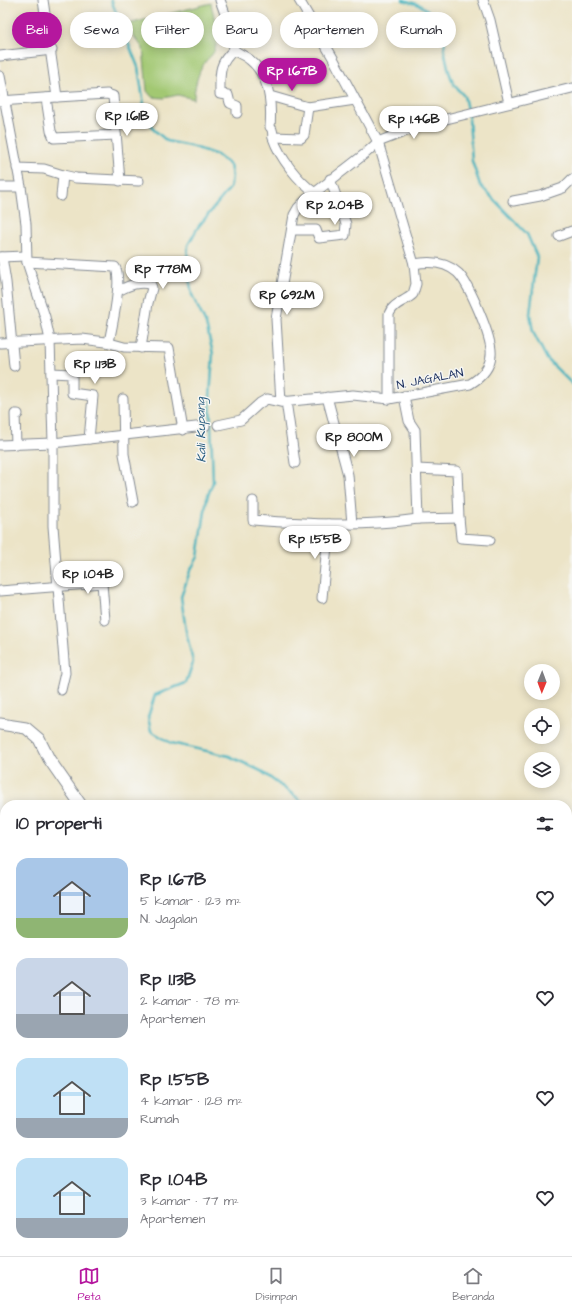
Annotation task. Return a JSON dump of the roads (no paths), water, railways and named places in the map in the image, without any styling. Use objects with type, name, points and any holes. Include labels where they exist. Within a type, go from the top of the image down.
[{"type":"street","points":[[43,0],[52,50],[57,96]]},
{"type":"street","points":[[220,0],[232,34],[234,50]]},
{"type":"street","name":"N. JAGALAN","points":[[299,0],[378,142],[414,264],[416,284],[413,294],[395,304],[388,314],[388,399]]},
{"type":"street","points":[[484,0],[492,27],[509,103]]},
{"type":"street","points":[[0,56],[52,50]]},
{"type":"street","points":[[234,50],[250,60],[263,75],[270,96],[270,127],[273,131],[273,137],[290,169],[304,186],[314,193]]},
{"type":"street","points":[[234,50],[225,58],[220,69],[220,94],[228,96],[230,102],[238,106],[237,113]]},
{"type":"street","points":[[0,76],[2,101],[21,187],[26,224],[26,259],[45,317],[50,340],[53,443],[52,526],[65,673],[61,690]]},
{"type":"street","points":[[295,463],[283,402],[276,319],[294,215],[298,208],[330,179],[366,153],[378,142],[422,125],[572,88]]},
{"type":"street","points":[[2,101],[57,96],[110,94],[113,100],[120,181]]},
{"type":"street","points":[[270,96],[308,107],[355,100]]},
{"type":"street","points":[[46,98],[50,131],[54,138],[116,135]]},
{"type":"street","points":[[273,137],[301,138],[304,135],[308,107]]},
{"type":"street","points":[[17,168],[44,169],[76,178],[139,181]]},
{"type":"street","points":[[61,196],[63,175]]},
{"type":"street","points":[[292,230],[316,230],[319,238],[345,234],[346,224],[330,179]]},
{"type":"street","points":[[513,201],[540,196],[563,188],[572,180]]},
{"type":"street","points":[[0,187],[21,187]]},
{"type":"street","points":[[559,236],[572,231]]},
{"type":"street","points":[[14,366],[10,342],[6,282],[1,257],[115,266],[118,270],[118,291],[109,342]]},
{"type":"street","name":"N. JAGALAN","points":[[218,424],[241,420],[266,399],[283,402],[353,395],[388,399],[424,391],[470,384],[479,378],[487,367],[491,355],[488,336],[466,283],[457,272],[442,264],[426,262],[414,264]]},
{"type":"street","points":[[118,291],[132,285],[146,282],[152,285],[141,348]]},
{"type":"street","points":[[0,343],[82,339],[109,342],[124,347],[169,348],[183,430]]},
{"type":"street","points":[[51,373],[72,374],[72,393],[93,396],[89,439]]},
{"type":"street","points":[[404,396],[409,421],[416,430],[418,519]]},
{"type":"street","points":[[327,397],[348,475],[352,524]]},
{"type":"street","points":[[122,399],[123,435],[133,502]]},
{"type":"street","points":[[16,445],[15,414],[18,414]]},
{"type":"street","points":[[0,445],[53,443],[183,430],[205,426]]},
{"type":"street","points":[[417,469],[457,471],[461,538],[490,540]]},
{"type":"street","points":[[253,501],[253,520],[352,524],[418,519],[459,518]]},
{"type":"street","points":[[322,598],[330,524]]},
{"type":"street","points":[[0,590],[102,584],[105,620]]},
{"type":"street","points":[[0,724],[26,728],[39,739],[50,759],[78,800]]},
{"type":"waterway","name":"Kali Kupang","points":[[111,0],[138,67],[144,105],[153,129],[167,141],[194,147],[217,155],[230,165],[232,176],[230,188],[198,227],[188,245],[187,266],[192,295],[206,324],[213,354],[210,397],[213,482],[207,498],[198,557],[190,571],[181,597],[186,631],[193,662],[186,683],[155,695],[148,717],[151,731],[171,743],[229,756],[261,771],[300,800]]},
{"type":"waterway","points":[[403,0],[420,5],[434,15],[440,25],[445,40],[444,49],[449,72],[454,85],[464,96],[469,119],[472,161],[480,185],[527,234],[537,257],[530,314],[533,332],[547,359],[572,384]]}]
